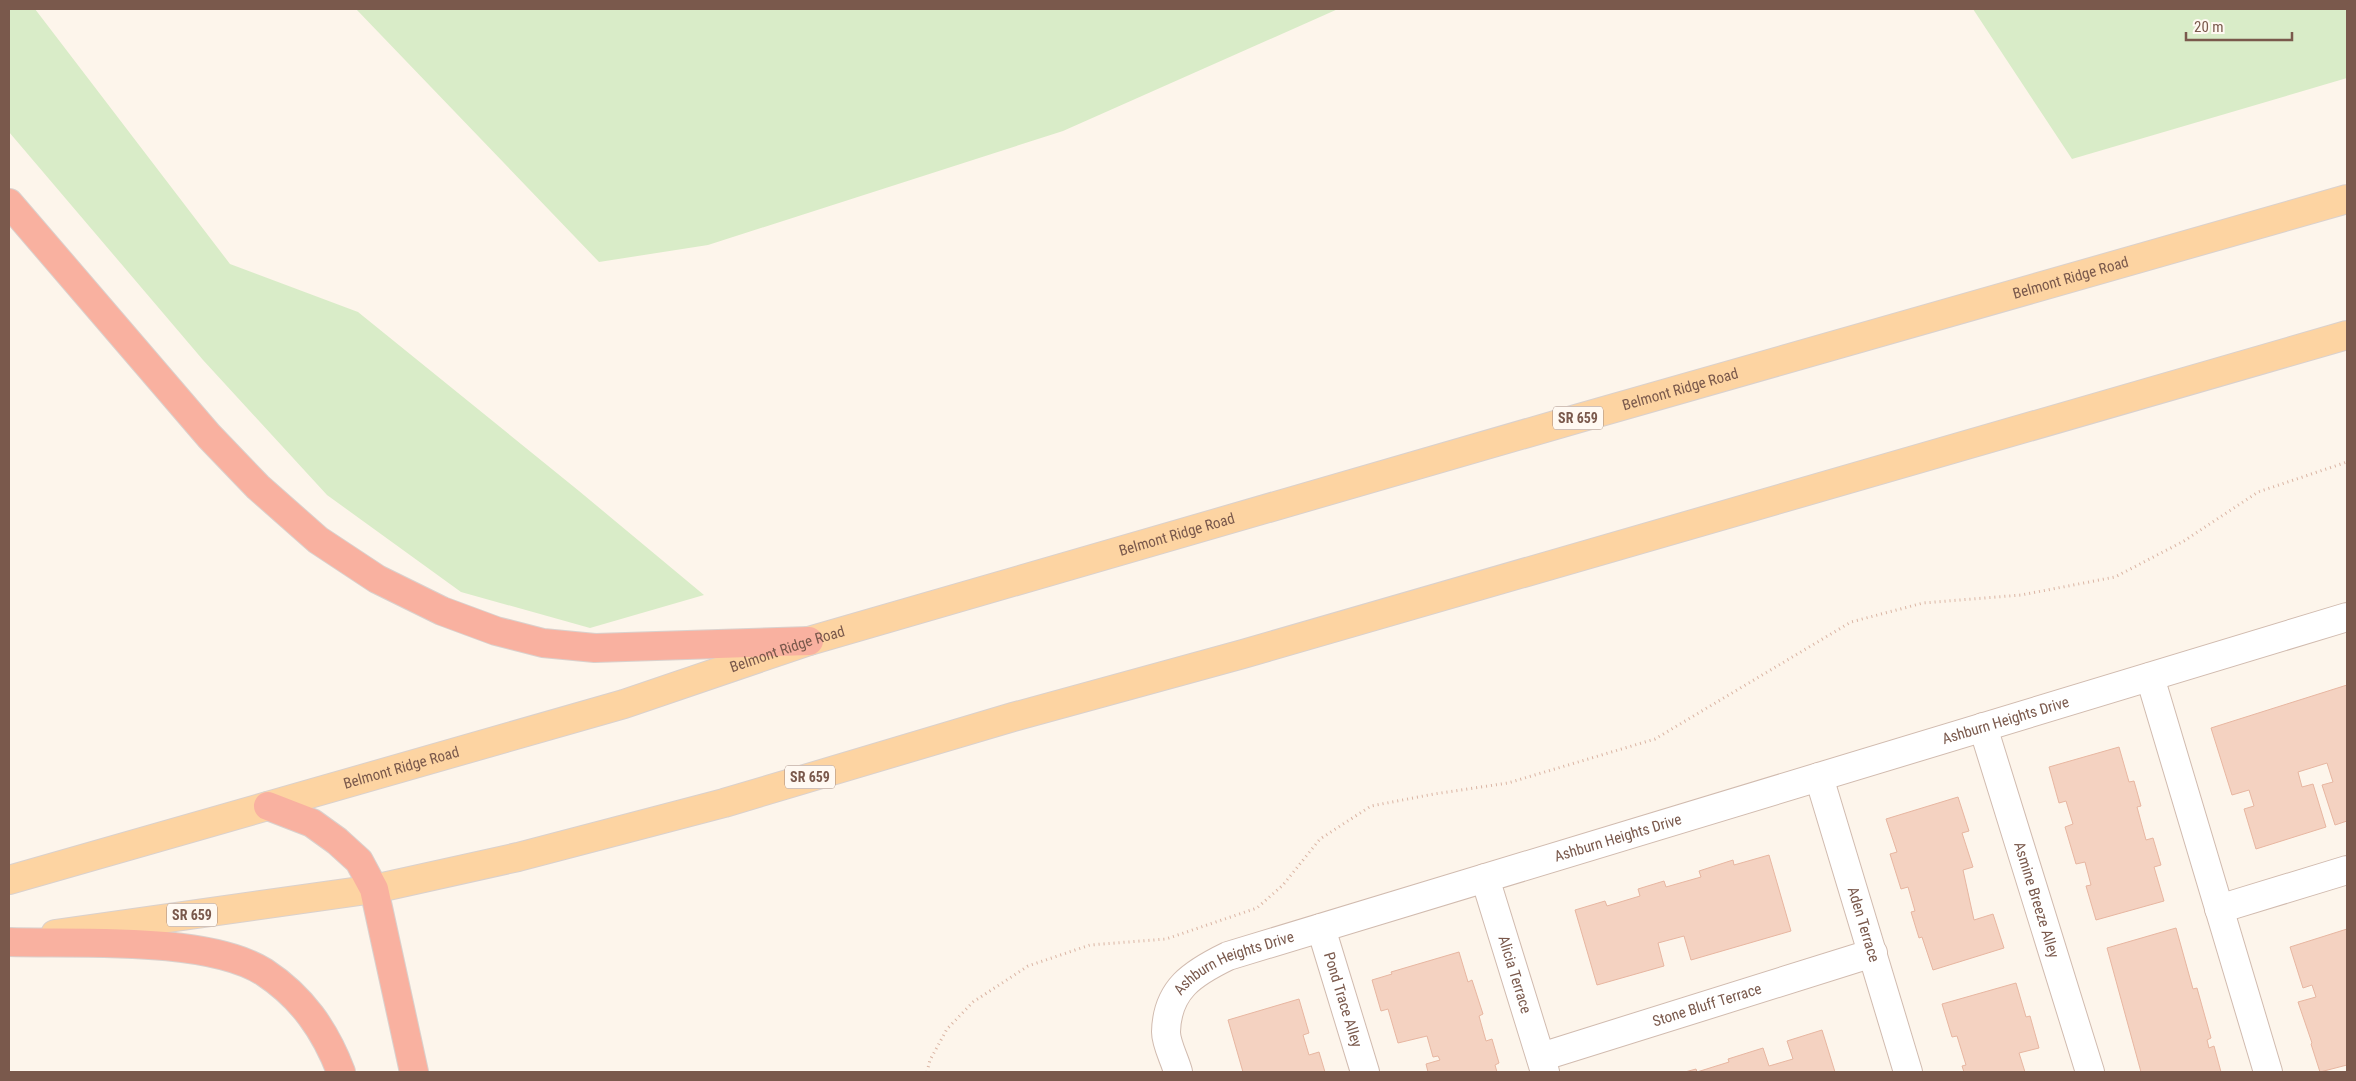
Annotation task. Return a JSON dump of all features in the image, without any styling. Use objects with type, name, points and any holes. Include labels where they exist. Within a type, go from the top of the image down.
[{"type":"highway","points":[[9,203],[227,455],[258,487],[318,540],[377,579],[442,611],[496,631],[543,642],[594,648],[809,641]]},
{"type":"highway","points":[[268,806],[312,823],[338,841],[359,861],[374,889],[414,1072]]},
{"type":"highway","points":[[9,942],[178,947],[220,954],[262,971],[293,994],[318,1024],[331,1046],[341,1072]]},
{"type":"main road","name":"Belmont Ridge Road","points":[[9,880],[624,704],[809,641],[1576,419],[2347,199]]},
{"type":"main road","name":"SR 659","points":[[9,942],[374,889],[518,857],[724,802],[1013,717],[1253,651],[2347,335]]},
{"type":"street","name":"Ashburn Heights Drive","points":[[1178,1072],[1166,1033],[1173,995],[1197,972],[1228,956],[2347,617]]},
{"type":"street","points":[[2150,677],[2268,1072]]},
{"type":"street","name":"Asmine Breeze Alley","points":[[1983,727],[2090,1072]]},
{"type":"street","name":"Aden Terrace","points":[[1819,777],[1908,1072]]},
{"type":"street","points":[[2219,909],[2347,870]]},
{"type":"street","name":"Alicia Terrace","points":[[1485,878],[1543,1065]]},
{"type":"street","name":"Pond Trace Alley","points":[[1321,928],[1365,1072]]},
{"type":"street","name":"Stone Bluff Terrace","points":[[1543,1065],[1872,953]]},
{"type":"path","points":[[927,1072],[930,1060],[947,1029],[973,1002],[1028,966],[1090,945],[1166,938],[1256,908],[1283,885],[1320,839],[1371,806],[1508,783],[1655,738],[1851,622],[1923,603],[2021,595],[2115,577],[2184,541],[2258,492],[2347,462]]},
{"type":"green space","points":[[9,9],[35,9],[230,264],[358,312],[704,595],[590,628],[461,592],[327,495],[203,360],[9,132]]},
{"type":"green space","points":[[356,9],[1338,9],[1063,131],[708,245],[599,262]]},
{"type":"green space","points":[[1973,9],[2347,9],[2347,78],[2072,159]]},
{"type":"building","points":[[2347,685],[2347,821],[2335,825],[2322,785],[2333,782],[2327,763],[2298,772],[2302,787],[2313,784],[2326,827],[2256,849],[2244,809],[2254,806],[2249,790],[2232,795],[2211,728]]},
{"type":"building","points":[[2119,747],[2129,782],[2134,781],[2141,806],[2137,807],[2146,840],[2153,838],[2161,865],[2154,867],[2164,901],[2096,920],[2086,886],[2091,885],[2085,862],[2076,864],[2065,827],[2073,824],[2066,801],[2059,803],[2049,767]]},
{"type":"building","points":[[1958,797],[1969,831],[1962,833],[1973,867],[1963,870],[1974,920],[1993,914],[2004,948],[1933,970],[1922,937],[1919,938],[1911,912],[1915,911],[1908,887],[1901,889],[1890,854],[1897,852],[1886,819]]},
{"type":"building","points":[[1769,855],[1791,931],[1691,960],[1684,936],[1658,943],[1664,966],[1597,985],[1575,910],[1605,901],[1607,906],[1640,896],[1638,889],[1664,881],[1666,887],[1701,877],[1699,871],[1733,860],[1734,865]]},
{"type":"building","points":[[2176,928],[2193,989],[2197,988],[2211,1038],[2207,1040],[2209,1048],[2214,1046],[2221,1072],[2141,1072],[2107,948]]},
{"type":"building","points":[[2347,929],[2347,1065],[2320,1072],[2298,1002],[2316,997],[2312,985],[2303,988],[2290,947]]},
{"type":"building","points":[[1459,952],[1468,982],[1472,980],[1483,1014],[1479,1016],[1486,1041],[1492,1039],[1499,1063],[1495,1065],[1497,1072],[1428,1072],[1426,1064],[1440,1060],[1438,1056],[1433,1057],[1427,1036],[1398,1043],[1388,1009],[1381,1011],[1372,980],[1392,974],[1391,972]]},
{"type":"building","points":[[2016,983],[2026,1017],[2030,1016],[2039,1048],[2019,1053],[2025,1072],[1964,1072],[1962,1066],[1966,1065],[1957,1036],[1952,1037],[1942,1004]]},
{"type":"building","points":[[1299,999],[1309,1033],[1303,1035],[1309,1055],[1319,1052],[1325,1072],[1243,1072],[1228,1020]]},
{"type":"building","points":[[1822,1030],[1835,1072],[1697,1072],[1729,1062],[1728,1059],[1763,1048],[1769,1066],[1793,1059],[1787,1041]]},
{"type":"building","points":[[1696,1069],[1697,1072],[1685,1072]]}]
